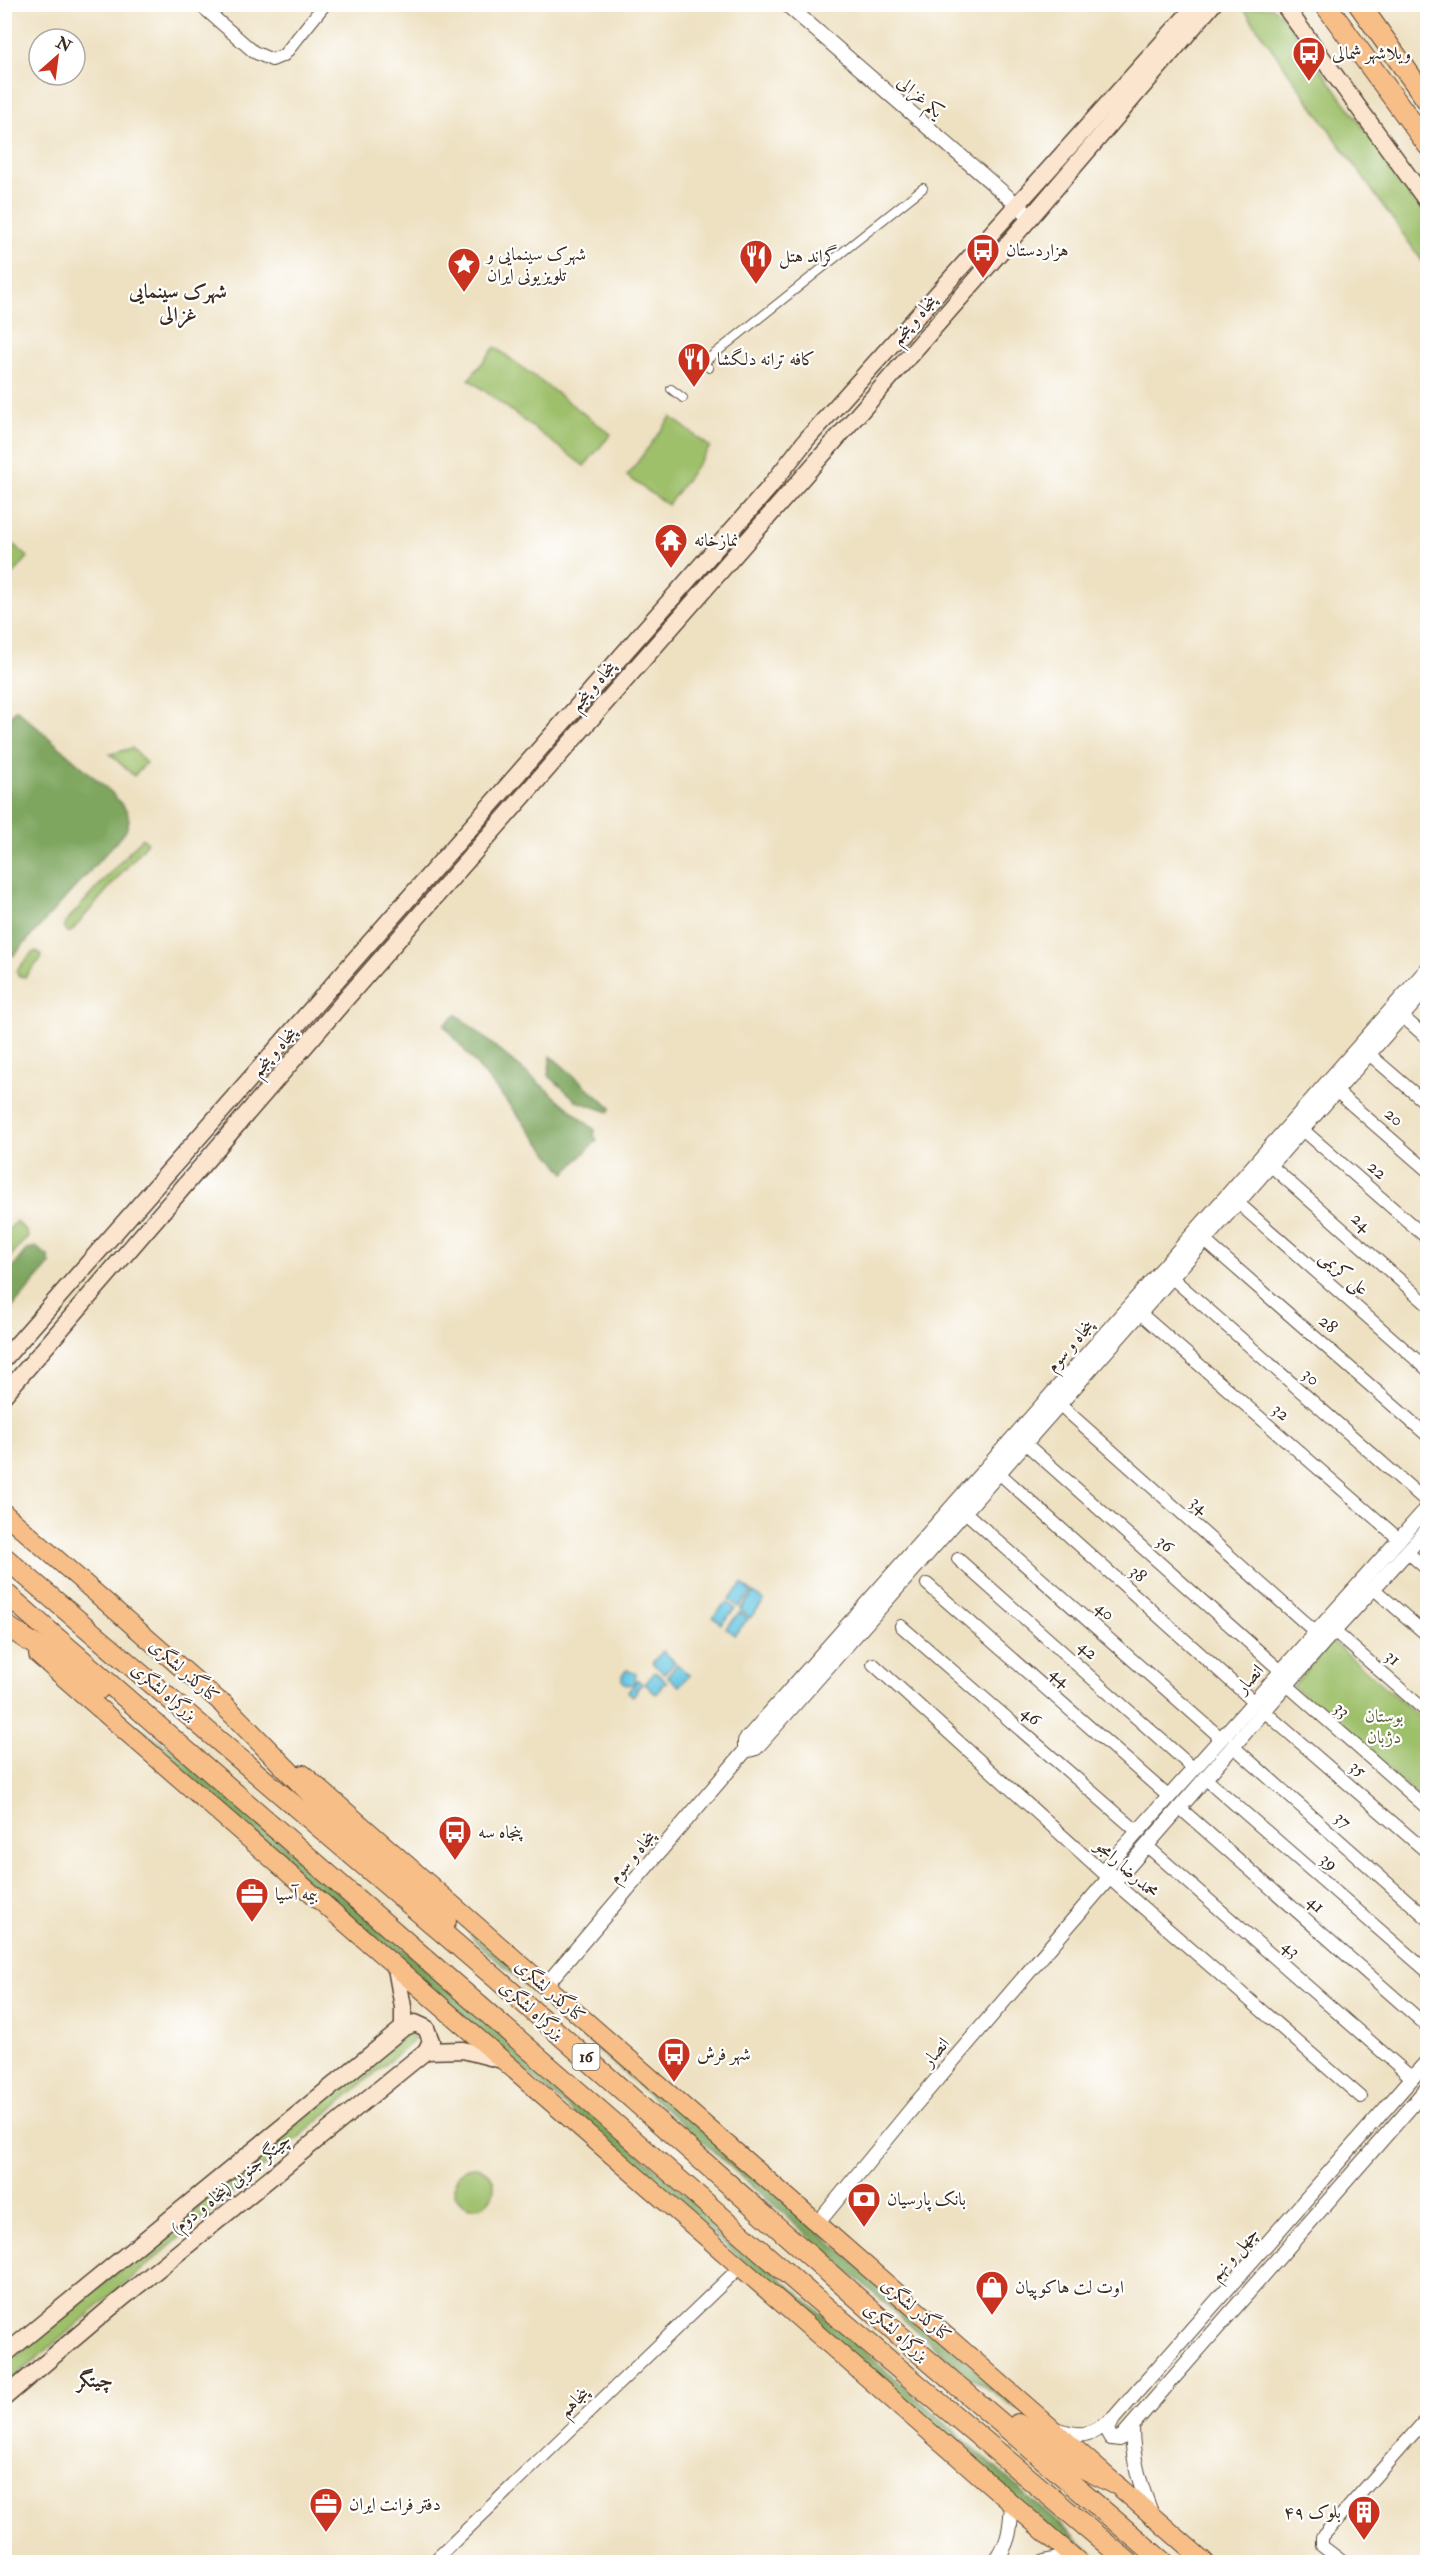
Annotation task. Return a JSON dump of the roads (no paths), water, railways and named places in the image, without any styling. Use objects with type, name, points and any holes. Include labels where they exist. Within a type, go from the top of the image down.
[{"type":"highway","points":[[1325,4],[1428,145]]},
{"type":"highway","points":[[1359,4],[1428,101]]},
{"type":"highway","name":"بزرگراه لشگری","points":[[4,1557],[498,1980],[941,2371],[1163,2562]]},
{"type":"highway","name":"بزرگراه لشگری","points":[[4,1592],[799,2284],[1121,2558]]},
{"type":"highway","points":[[4,1625],[157,1726]]},
{"type":"highway","points":[[223,1704],[317,1800],[409,1880],[498,1980]]},
{"type":"highway","points":[[941,2371],[1079,2466],[1115,2484]]},
{"type":"main road","name":"پنجاه و پنجم","points":[[4,1359],[768,489],[807,439],[1197,4]]},
{"type":"main road","name":"پنجاه و پنجم","points":[[4,1395],[344,1001],[1031,217],[1214,4]]},
{"type":"main road","points":[[1283,4],[1428,203]]},
{"type":"main road","points":[[768,489],[781,501]]},
{"type":"main road","points":[[329,989],[344,1001]]},
{"type":"main road","name":"کنارگذر لشگری","points":[[4,1513],[1205,2562]]},
{"type":"main road","points":[[4,1625],[1075,2559]]},
{"type":"main road","points":[[396,1968],[403,2007],[403,2028],[415,2023],[426,2028],[431,2041],[426,2051],[463,2050],[502,2060]]},
{"type":"main road","name":"چیتگر جنوبی (پنجاه و دوم)","points":[[4,2355],[403,2028]]},
{"type":"main road","name":"چیتگر جنوبی (پنجاه و دوم)","points":[[4,2398],[109,2309],[426,2051]]},
{"type":"street","points":[[199,4],[254,52],[272,60],[289,50],[325,4]]},
{"type":"street","points":[[289,50],[314,4]]},
{"type":"street","name":"یکم غزالی","points":[[786,4],[1031,217]]},
{"type":"street","points":[[709,368],[703,363],[923,188]]},
{"type":"street","points":[[672,389],[683,398]]},
{"type":"street","name":"پنجاه و سوم","points":[[745,1751],[745,1741],[1428,968]]},
{"type":"street","name":"پنجاه و سوم","points":[[545,1986],[745,1751],[756,1748],[1428,987]]},
{"type":"street","points":[[1402,1016],[1428,1039]]},
{"type":"street","points":[[1369,1054],[1428,1105]]},
{"type":"street","name":"20","points":[[1336,1091],[1428,1171]]},
{"type":"street","name":"22","points":[[1302,1129],[1428,1239]]},
{"type":"street","name":"24","points":[[1270,1165],[1428,1305]]},
{"type":"street","name":"علی کریمی","points":[[1237,1203],[1428,1370]]},
{"type":"street","name":"28","points":[[1204,1240],[1428,1436]]},
{"type":"street","name":"30","points":[[1171,1277],[1428,1505]]},
{"type":"street","name":"32","points":[[1140,1313],[1399,1539]]},
{"type":"street","name":"34","points":[[1059,1404],[1325,1635]]},
{"type":"street","name":"36","points":[[1025,1443],[1281,1671]]},
{"type":"street","name":"38","points":[[999,1473],[1254,1702]]},
{"type":"street","name":"انصار","points":[[817,2224],[914,2106],[1109,1878],[1121,1875],[1265,1712],[1428,1505]]},
{"type":"street","name":"40","points":[[964,1512],[1221,1738]]},
{"type":"street","name":"انصار","points":[[1109,1878],[1108,1865],[1281,1671],[1325,1635],[1374,1589],[1428,1528]]},
{"type":"street","points":[[1407,1552],[1428,1570]]},
{"type":"street","name":"42","points":[[958,1559],[1194,1769]]},
{"type":"street","name":"44","points":[[927,1584],[1169,1797]]},
{"type":"street","points":[[1374,1589],[1428,1636]]},
{"type":"street","name":"46","points":[[901,1626],[1138,1832]]},
{"type":"street","name":"31","points":[[1325,1635],[1428,1713]]},
{"type":"street","name":"محمدرضا رامجو","points":[[873,1664],[1109,1878],[1361,2097]]},
{"type":"street","name":"33","points":[[1287,1685],[1428,1809]]},
{"type":"street","name":"35","points":[[1265,1712],[1428,1853]]},
{"type":"street","name":"37","points":[[1234,1747],[1428,1919]]},
{"type":"street","name":"39","points":[[1206,1779],[1428,1972]]},
{"type":"street","name":"41","points":[[1180,1808],[1428,2027]]},
{"type":"street","name":"43","points":[[1147,1846],[1412,2078]]},
{"type":"street","name":"چهل و نهم","points":[[1050,2427],[1084,2436],[1097,2431],[1113,2419],[1428,2060]]},
{"type":"street","name":"چهل و نهم","points":[[1132,2427],[1428,2086]]},
{"type":"street","name":"پنجاهم","points":[[434,2562],[740,2267]]},
{"type":"street","points":[[1342,2562],[1322,2546],[1322,2537],[1428,2417]]},
{"type":"street","points":[[1113,2419],[1107,2431],[1111,2438],[1120,2439],[1132,2427]]},
{"type":"street","points":[[1132,2427],[1132,2449],[1137,2478],[1152,2517]]},
{"type":"street","points":[[994,2562],[1004,2551],[1010,2531],[1012,2505]]},
{"type":"street","points":[[1044,2562],[1075,2559]]},
{"type":"water","points":[[742,1584],[752,1592],[738,1607],[729,1599]]},
{"type":"water","points":[[754,1593],[764,1601],[750,1618],[740,1609]]},
{"type":"water","points":[[727,1602],[735,1609],[721,1624],[713,1617]]},
{"type":"water","points":[[740,1612],[748,1619],[734,1635],[726,1628]]},
{"type":"water","points":[[663,1651],[675,1662],[664,1673],[652,1663]]},
{"type":"water","points":[[677,1664],[689,1675],[679,1686],[667,1676]]},
{"type":"water","points":[[627,1670],[636,1674],[635,1682],[638,1680],[642,1684],[633,1696],[628,1692],[635,1683],[627,1685],[622,1680],[622,1675]]},
{"type":"water","points":[[655,1672],[667,1682],[656,1694],[645,1684]]},
{"type":"place","name":"ویلاشهر شمالی","points":[[1309,82]]},
{"type":"place","name":"هزاردستان","points":[[983,279]]},
{"type":"place","name":"گراند هتل","points":[[756,285]]},
{"type":"place","name":"شهرک سینمایی و تلویزیونی ایران","points":[[464,293]]},
{"type":"place","name":"کافه ترانه دلگشا","points":[[694,388]]},
{"type":"place","name":"نمازخانه","points":[[671,569]]},
{"type":"place","name":"پنجاه سه","points":[[455,1861]]},
{"type":"place","name":"بیمه آسیا","points":[[252,1923]]},
{"type":"place","name":"شهر فرش","points":[[674,2083]]},
{"type":"place","name":"بانک پارسیان","points":[[864,2228]]},
{"type":"place","name":"اوت لت هاکوپیان","points":[[992,2316]]},
{"type":"place","name":"دفتر فرانت ایران","points":[[326,2533]]},
{"type":"place","name":"بلوک ۴۹","points":[[1364,2541]]},
{"type":"district","name":"شهرک سینمایی غزالی","points":[[178,302]]},
{"type":"district","name":"چیتگر","points":[[95,2380]]},
{"type":"park label","name":"بوستان دژبان","points":[[1384,1726]]}]
